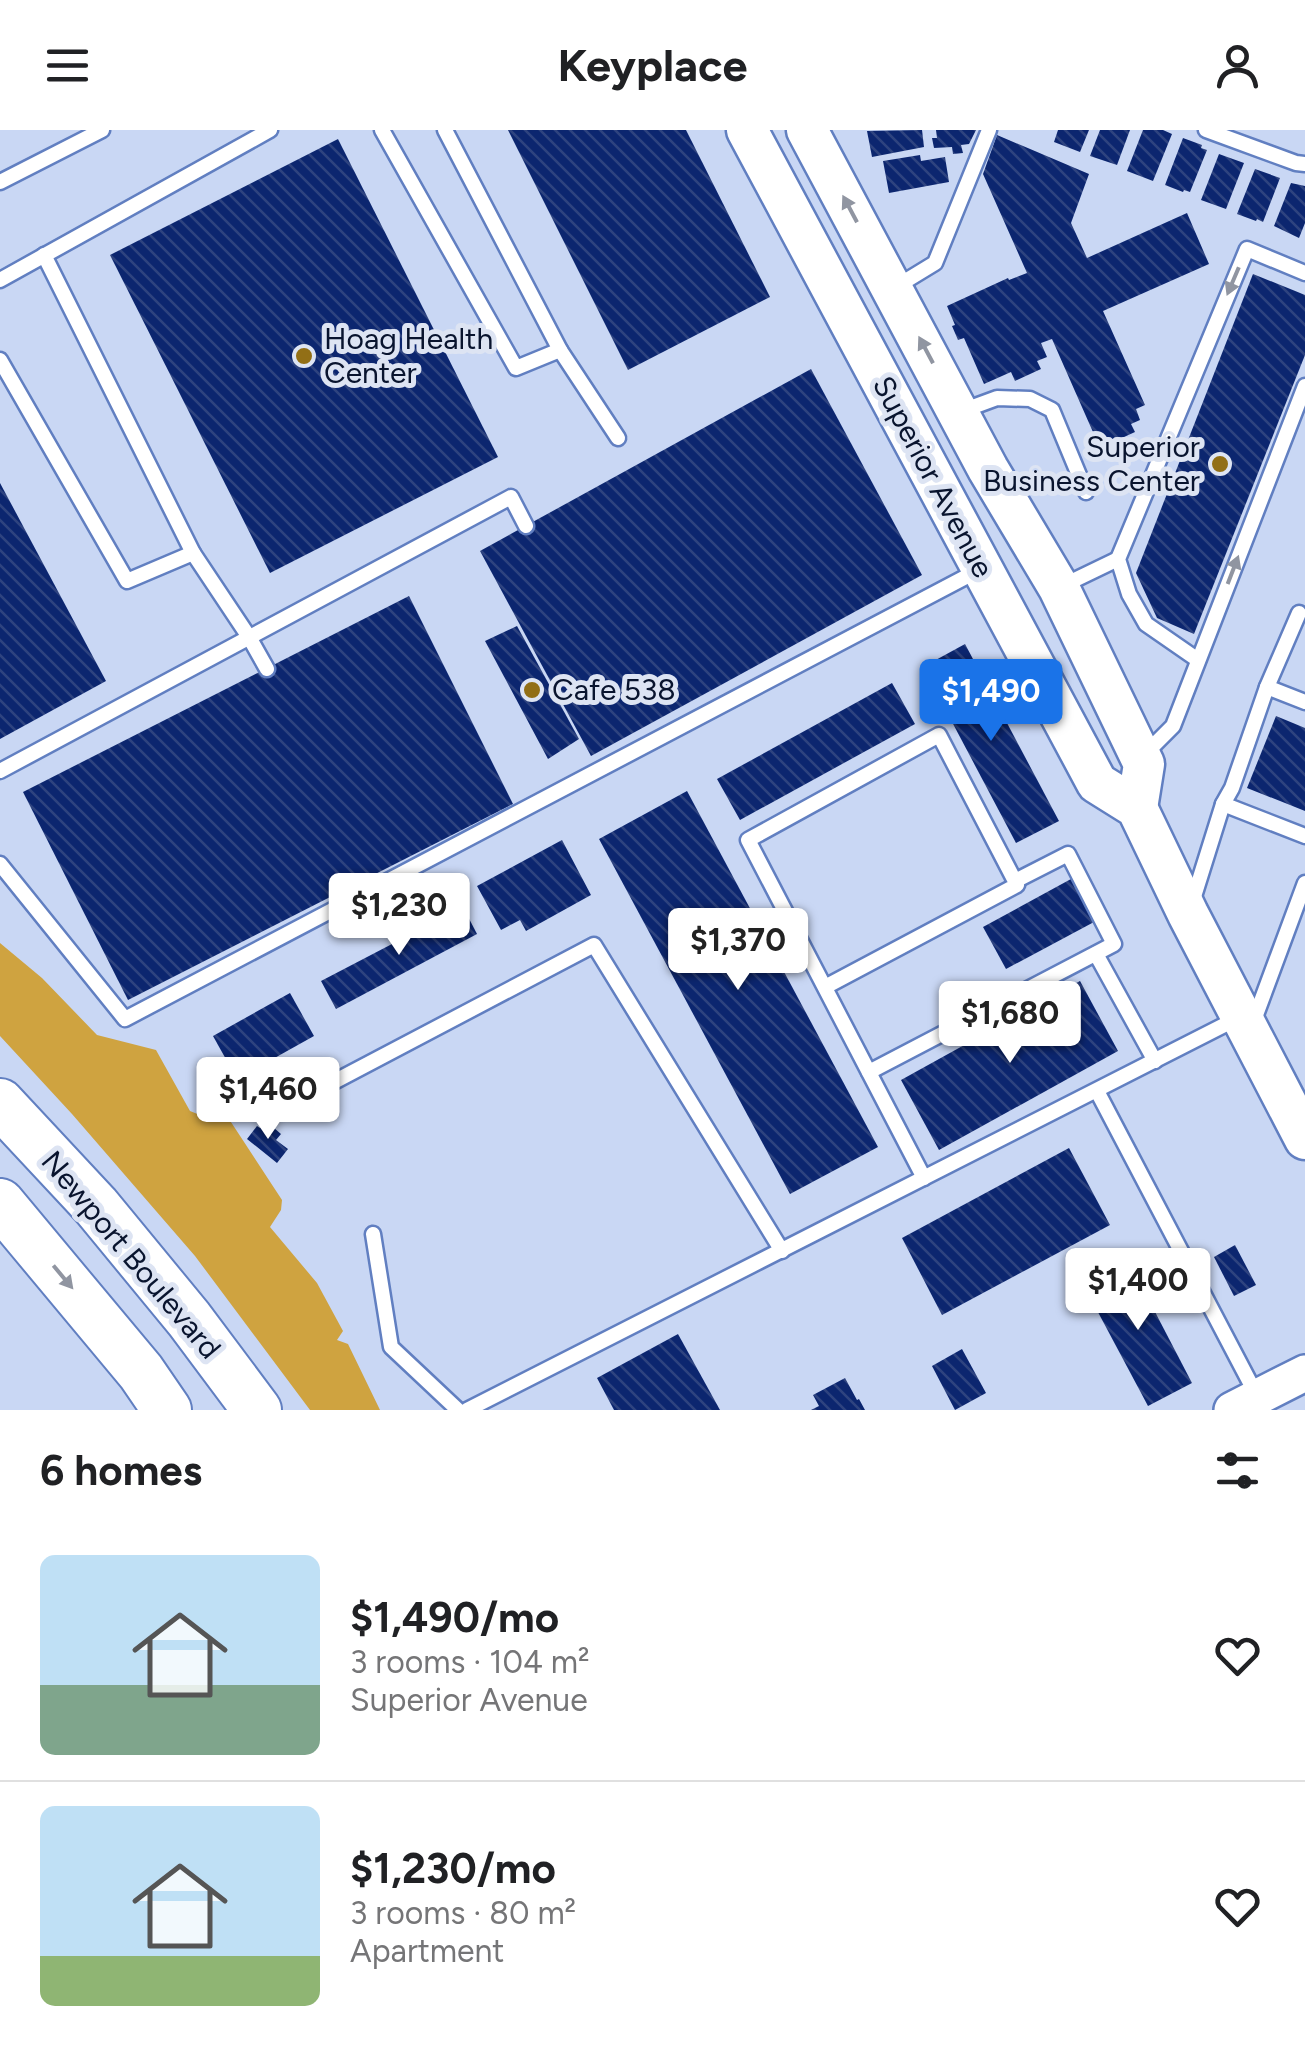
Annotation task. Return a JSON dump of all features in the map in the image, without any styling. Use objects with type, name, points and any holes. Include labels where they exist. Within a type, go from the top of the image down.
[{"type":"highway","name":"Newport Boulevard","points":[[0,1103],[96,1206],[257,1410]]},
{"type":"highway","points":[[0,1203],[142,1372],[168,1410]]},
{"type":"main road","name":"Superior Avenue","points":[[747,130],[1097,783],[1137,808]]},
{"type":"main road","name":"Superior Avenue","points":[[808,130],[988,468],[1059,588],[1141,758]]},
{"type":"main road","points":[[1141,758],[1144,764],[1137,808],[1245,1024],[1291,1091],[1305,1139]]},
{"type":"street","points":[[1244,1403],[1305,1373]]},
{"type":"lane","points":[[0,182],[102,130]]},
{"type":"lane","points":[[2,275],[270,130]]},
{"type":"lane","points":[[382,130],[516,368],[560,350]]},
{"type":"lane","points":[[446,130],[560,350],[618,438]]},
{"type":"lane","points":[[893,288],[935,263],[990,130]]},
{"type":"lane","points":[[1206,130],[1305,164]]},
{"type":"lane","points":[[1198,660],[1146,624],[1128,594],[1118,558],[1247,249],[1305,273]]},
{"type":"lane","points":[[44,255],[193,554],[267,668]]},
{"type":"lane","points":[[0,360],[127,582],[193,554]]},
{"type":"lane","points":[[1141,758],[1173,726],[1305,386]]},
{"type":"lane","points":[[958,412],[997,398],[1030,399],[1052,410],[1086,492]]},
{"type":"lane","points":[[0,771],[511,497],[526,526]]},
{"type":"lane","points":[[1059,588],[1118,558]]},
{"type":"lane","points":[[0,864],[125,1019],[982,568]]},
{"type":"lane","points":[[1188,914],[1223,804],[1302,614],[1305,598]]},
{"type":"lane","points":[[1268,688],[1305,702]]},
{"type":"lane","points":[[825,987],[1017,885],[939,735],[748,840],[924,1178]]},
{"type":"lane","points":[[1223,804],[1305,836]]},
{"type":"lane","points":[[869,1072],[1114,944],[1068,854],[1014,881]]},
{"type":"lane","points":[[467,1410],[1154,1061],[1245,1024],[1305,883]]},
{"type":"lane","points":[[306,1096],[594,945],[782,1251]]},
{"type":"lane","points":[[1096,954],[1154,1061]]},
{"type":"lane","points":[[1097,1091],[1244,1403]]},
{"type":"lane","points":[[373,1234],[391,1347],[458,1410]]},
{"type":"shaded area","points":[[0,943],[42,978],[97,1035],[156,1050],[190,1111],[210,1119],[227,1116],[282,1200],[281,1210],[270,1227],[317,1283],[343,1331],[337,1340],[348,1344],[380,1410],[310,1410],[195,1256],[0,1036]]},
{"type":"building","points":[[508,130],[686,130],[770,297],[628,370]]},
{"type":"building","points":[[922,130],[924,147],[872,157],[867,131]]},
{"type":"building","points":[[936,130],[976,130],[969,144],[961,145],[963,153],[953,154],[952,147],[934,148],[932,138],[937,138]]},
{"type":"building","points":[[1058,130],[1089,130],[1080,152],[1054,142]]},
{"type":"building","points":[[1100,130],[1130,130],[1117,165],[1090,156]]},
{"type":"building","points":[[1143,130],[1172,134],[1153,181],[1127,171]]},
{"type":"building","points":[[997,135],[1089,174],[1071,223],[1087,258],[1187,213],[1209,264],[1103,311],[1145,405],[1136,409],[1140,420],[1131,424],[1135,432],[1100,448],[1052,339],[1041,343],[1047,357],[1037,361],[1041,369],[1015,381],[1011,372],[984,384],[964,338],[958,340],[952,326],[955,325],[947,306],[1027,273],[983,174]]},
{"type":"building","points":[[1183,138],[1207,150],[1190,192],[1165,185]]},
{"type":"building","name":"Hoag Health Center","points":[[338,139],[498,457],[270,573],[110,255]]},
{"type":"building","points":[[1219,154],[1244,163],[1226,209],[1201,200]]},
{"type":"building","points":[[920,155],[921,161],[945,157],[949,182],[889,193],[883,161]]},
{"type":"building","points":[[1255,169],[1280,178],[1263,222],[1237,214]]},
{"type":"building","points":[[1291,183],[1305,186],[1305,223],[1299,238],[1274,226]]},
{"type":"building","name":"Superior Business Center","points":[[1253,274],[1305,295],[1305,355],[1194,634],[1157,618],[1136,573]]},
{"type":"building","points":[[811,369],[922,575],[591,756],[480,551]]},
{"type":"building","points":[[0,483],[106,681],[0,739]]},
{"type":"building","points":[[409,596],[513,804],[128,1000],[23,792]]},
{"type":"building","name":"Cafe 538","points":[[517,626],[579,739],[548,759],[485,641]]},
{"type":"building","points":[[965,644],[1059,821],[1016,843],[923,667]]},
{"type":"building","points":[[892,683],[915,724],[740,820],[717,779]]},
{"type":"building","points":[[1276,716],[1305,728],[1305,811],[1247,788]]},
{"type":"building","points":[[687,791],[878,1147],[790,1194],[599,839]]},
{"type":"building","points":[[562,840],[591,895],[526,931],[520,920],[501,930],[477,886]]},
{"type":"building","points":[[1071,879],[1094,922],[1006,969],[983,927]]},
{"type":"building","points":[[463,907],[477,934],[336,1009],[321,981]]},
{"type":"building","points":[[1080,981],[1118,1051],[939,1150],[901,1080]]},
{"type":"building","points":[[290,993],[314,1036],[237,1079],[213,1036]]},
{"type":"building","points":[[266,1121],[281,1134],[276,1140],[288,1149],[277,1163],[247,1139]]},
{"type":"building","points":[[1069,1148],[1110,1225],[942,1315],[902,1238]]},
{"type":"building","points":[[1235,1245],[1256,1285],[1234,1296],[1214,1257]]},
{"type":"building","points":[[1128,1260],[1192,1383],[1148,1406],[1083,1284]]},
{"type":"building","points":[[678,1334],[720,1410],[614,1410],[597,1378]]},
{"type":"building","points":[[962,1349],[986,1393],[955,1410],[932,1366]]},
{"type":"building","points":[[845,1378],[865,1410],[811,1410],[819,1406],[813,1395]]},
{"type":"place","name":"Hoag Health Center","points":[[304,356]]},
{"type":"place","name":"Superior Business Center","points":[[1220,464]]},
{"type":"place","name":"Cafe 538","points":[[532,690]]}]
